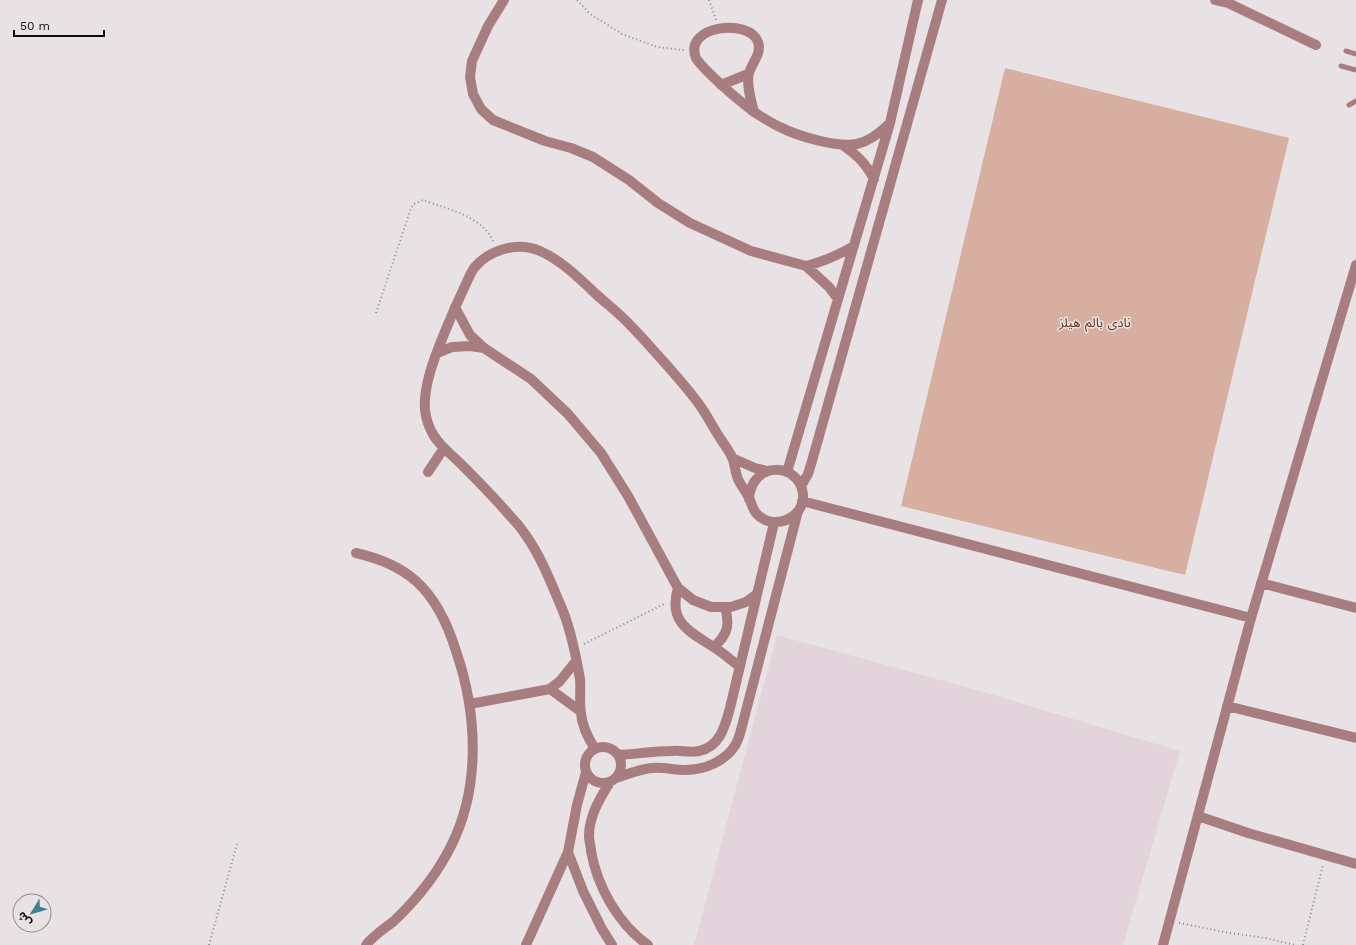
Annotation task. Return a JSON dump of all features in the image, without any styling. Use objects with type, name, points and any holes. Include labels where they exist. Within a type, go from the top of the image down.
[{"type":"street","points":[[504,0],[488,26],[472,60],[470,77],[473,94],[481,109],[493,120],[538,138],[571,148],[593,157],[629,180],[658,203],[690,223],[751,251],[806,266],[829,287],[838,299]]},
{"type":"street","points":[[787,472],[890,123],[918,0]]},
{"type":"street","points":[[800,486],[808,474],[812,462],[942,0]]},
{"type":"street","points":[[1214,0],[1228,2],[1316,45]]},
{"type":"street","points":[[754,112],[748,74],[759,48],[759,42],[756,37],[751,33],[732,28],[719,29],[704,34],[698,38],[695,45],[697,60],[721,85],[754,112],[781,128],[813,139],[844,146],[857,154],[867,166],[874,179]]},
{"type":"street","points":[[721,85],[748,74]]},
{"type":"street","points":[[844,146],[857,144],[870,139],[881,132],[890,123]]},
{"type":"street","points":[[806,266],[823,262],[854,246]]},
{"type":"street","points":[[595,749],[586,731],[580,711],[580,678],[563,610],[546,571],[525,532],[498,501],[444,448],[428,425],[425,411],[425,397],[437,352],[455,307],[474,269],[486,256],[503,249],[520,247],[538,250],[554,259],[578,278],[629,324],[676,376],[702,408],[732,458],[738,480],[750,499]]},
{"type":"street","points":[[1163,945],[1251,618],[1356,265]]},
{"type":"street","points":[[455,307],[470,335],[484,348],[531,379],[568,414],[601,453],[628,496],[678,588],[693,600],[711,607],[726,607],[746,602],[757,594]]},
{"type":"street","points":[[437,352],[452,347],[470,346],[484,348]]},
{"type":"street","points":[[428,472],[444,448]]},
{"type":"street","points":[[732,458],[767,471]]},
{"type":"street","points":[[648,945],[624,922],[606,896],[594,867],[589,836],[592,818],[599,799],[613,780],[620,773],[621,761],[615,751],[605,747],[595,749],[587,756],[585,766],[588,776],[601,784],[613,780],[634,771],[652,768],[686,770],[699,769],[712,765],[726,757],[736,744],[741,730],[800,506],[803,493],[795,477],[787,472],[777,469],[767,471],[759,475],[753,482],[750,490],[752,508],[757,515],[765,520],[774,523],[784,522],[792,518],[800,506]]},
{"type":"street","points":[[800,506],[1251,618]]},
{"type":"street","points":[[618,755],[672,751],[700,751],[711,746],[720,738],[725,727],[774,523]]},
{"type":"street","points":[[356,553],[378,558],[398,568],[416,581],[431,597],[445,620],[462,670],[470,704],[472,724],[472,770],[468,795],[462,819],[452,843],[440,865],[410,905],[366,945]]},
{"type":"street","points":[[1261,583],[1356,608]]},
{"type":"street","points":[[678,588],[675,599],[675,610],[679,620],[685,628],[693,635],[714,647],[740,667]]},
{"type":"street","points":[[714,647],[722,639],[727,629],[728,618],[726,607]]},
{"type":"street","points":[[470,704],[550,689],[560,681],[576,661]]},
{"type":"street","points":[[550,689],[580,711]]},
{"type":"street","points":[[1227,706],[1356,738]]},
{"type":"street","points":[[526,945],[568,852],[577,805],[586,772]]},
{"type":"street","points":[[1198,816],[1248,834],[1356,864]]},
{"type":"street","points":[[568,852],[583,891],[602,929],[612,945]]},
{"type":"lane","points":[[1346,51],[1356,54]]},
{"type":"lane","points":[[1341,66],[1356,70]]},
{"type":"lane","points":[[1349,105],[1356,101]]},
{"type":"path","points":[[577,0],[590,14],[622,34],[657,46],[695,52]]},
{"type":"path","points":[[709,0],[719,29]]},
{"type":"path","points":[[376,313],[411,208],[419,201],[423,200],[465,216],[480,224],[491,236],[498,251]]},
{"type":"path","points":[[574,650],[675,599]]},
{"type":"path","points":[[209,945],[237,844]]},
{"type":"path","points":[[1302,945],[1325,855]]},
{"type":"path","points":[[1169,922],[1266,938],[1295,945]]},
{"type":"shaded area","points":[[777,635],[984,692],[1180,751],[1123,945],[694,945]]},
{"type":"green space","name":"نادى بالم هيلز","points":[[1005,68],[1289,138],[1185,575],[901,506]]}]
